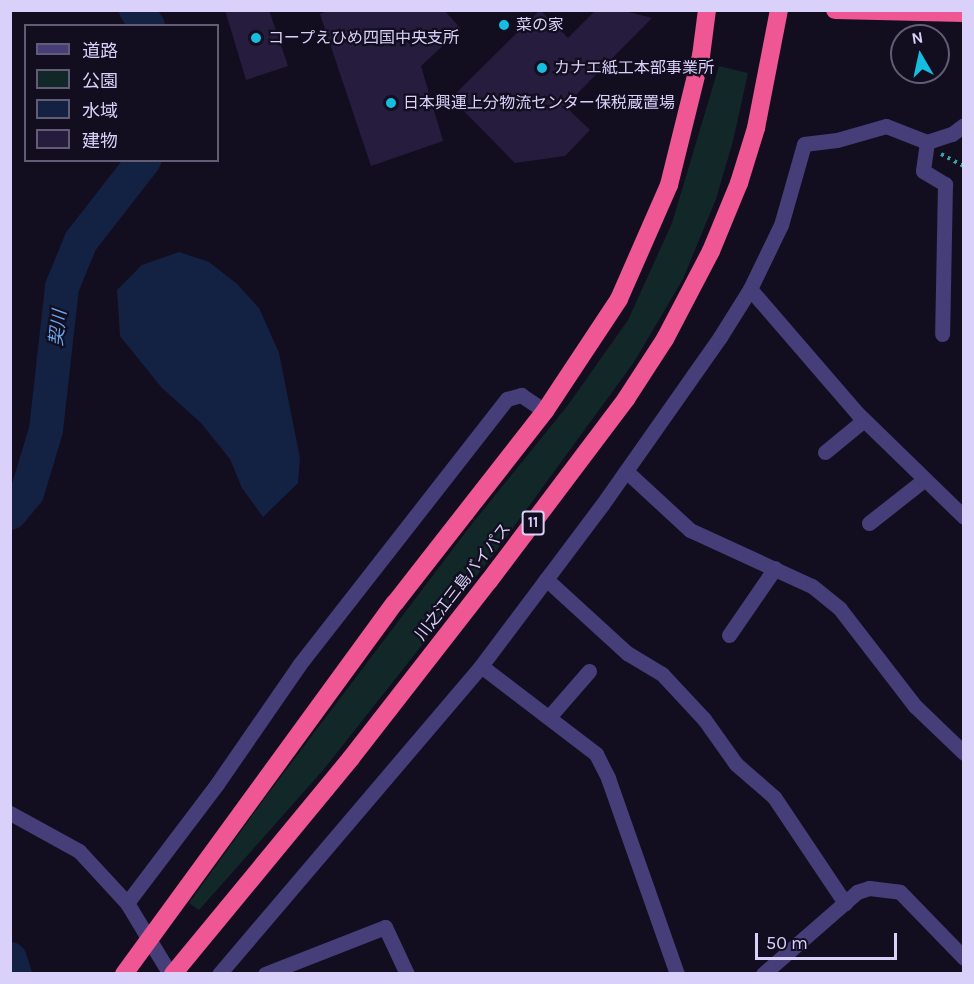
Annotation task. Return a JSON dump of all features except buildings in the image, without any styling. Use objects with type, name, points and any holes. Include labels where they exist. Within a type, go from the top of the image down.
[{"type":"highway","points":[[124,974],[395,603],[545,411],[619,299],[648,241],[669,185],[686,122],[707,10]]},
{"type":"highway","name":"川之江三島バイパス","points":[[172,974],[351,758],[489,581],[626,399],[665,339],[711,251],[740,183],[756,129],[779,10]]},
{"type":"highway","points":[[835,10],[963,13]]},
{"type":"street","points":[[219,974],[481,666],[626,471],[750,289],[781,225],[804,144],[837,140],[886,126],[927,142],[952,134],[963,125]]},
{"type":"street","points":[[927,142],[923,171],[945,184],[942,334]]},
{"type":"street","points":[[750,289],[864,420],[963,517]]},
{"type":"street","points":[[127,903],[217,784],[299,665],[507,399],[521,395],[545,411]]},
{"type":"street","points":[[825,452],[864,420]]},
{"type":"street","points":[[626,471],[690,530],[812,586],[840,609],[915,706],[963,753]]},
{"type":"street","points":[[869,523],[925,479]]},
{"type":"street","points":[[729,635],[775,568]]},
{"type":"street","points":[[546,579],[627,653],[662,674],[704,719],[736,764],[774,797],[845,903]]},
{"type":"street","points":[[481,666],[596,754],[608,778],[677,974]]},
{"type":"street","points":[[549,717],[589,671]]},
{"type":"street","points":[[10,813],[78,851],[127,903],[172,974]]},
{"type":"street","points":[[763,974],[845,903],[869,888],[900,892],[963,958]]},
{"type":"street","points":[[265,974],[385,927],[407,974]]},
{"type":"green space","points":[[719,66],[748,73],[733,141],[716,199],[683,279],[634,362],[494,554],[324,769],[199,910],[189,903],[267,795],[471,525],[568,405],[628,320],[672,223]]},
{"type":"water","points":[[179,252],[209,262],[237,284],[259,308],[279,353],[300,458],[298,483],[263,517],[242,488],[230,459],[201,423],[162,388],[120,336],[117,290],[142,265]]},
{"type":"waterway","name":"契川","points":[[136,10],[146,24]]},
{"type":"waterway","name":"契川","points":[[10,513],[27,493],[46,430],[62,287],[81,241],[142,162]]},
{"type":"waterway","name":"契川","points":[[10,959],[15,974]]},
{"type":"place","name":"菜の家","points":[[504,25]]},
{"type":"place","name":"コープえひめ四国中央支所","points":[[256,38]]},
{"type":"place","name":"カナエ紙工本部事業所","points":[[542,68]]},
{"type":"place","name":"日本興運上分物流センター保税蔵置場","points":[[391,103]]}]
